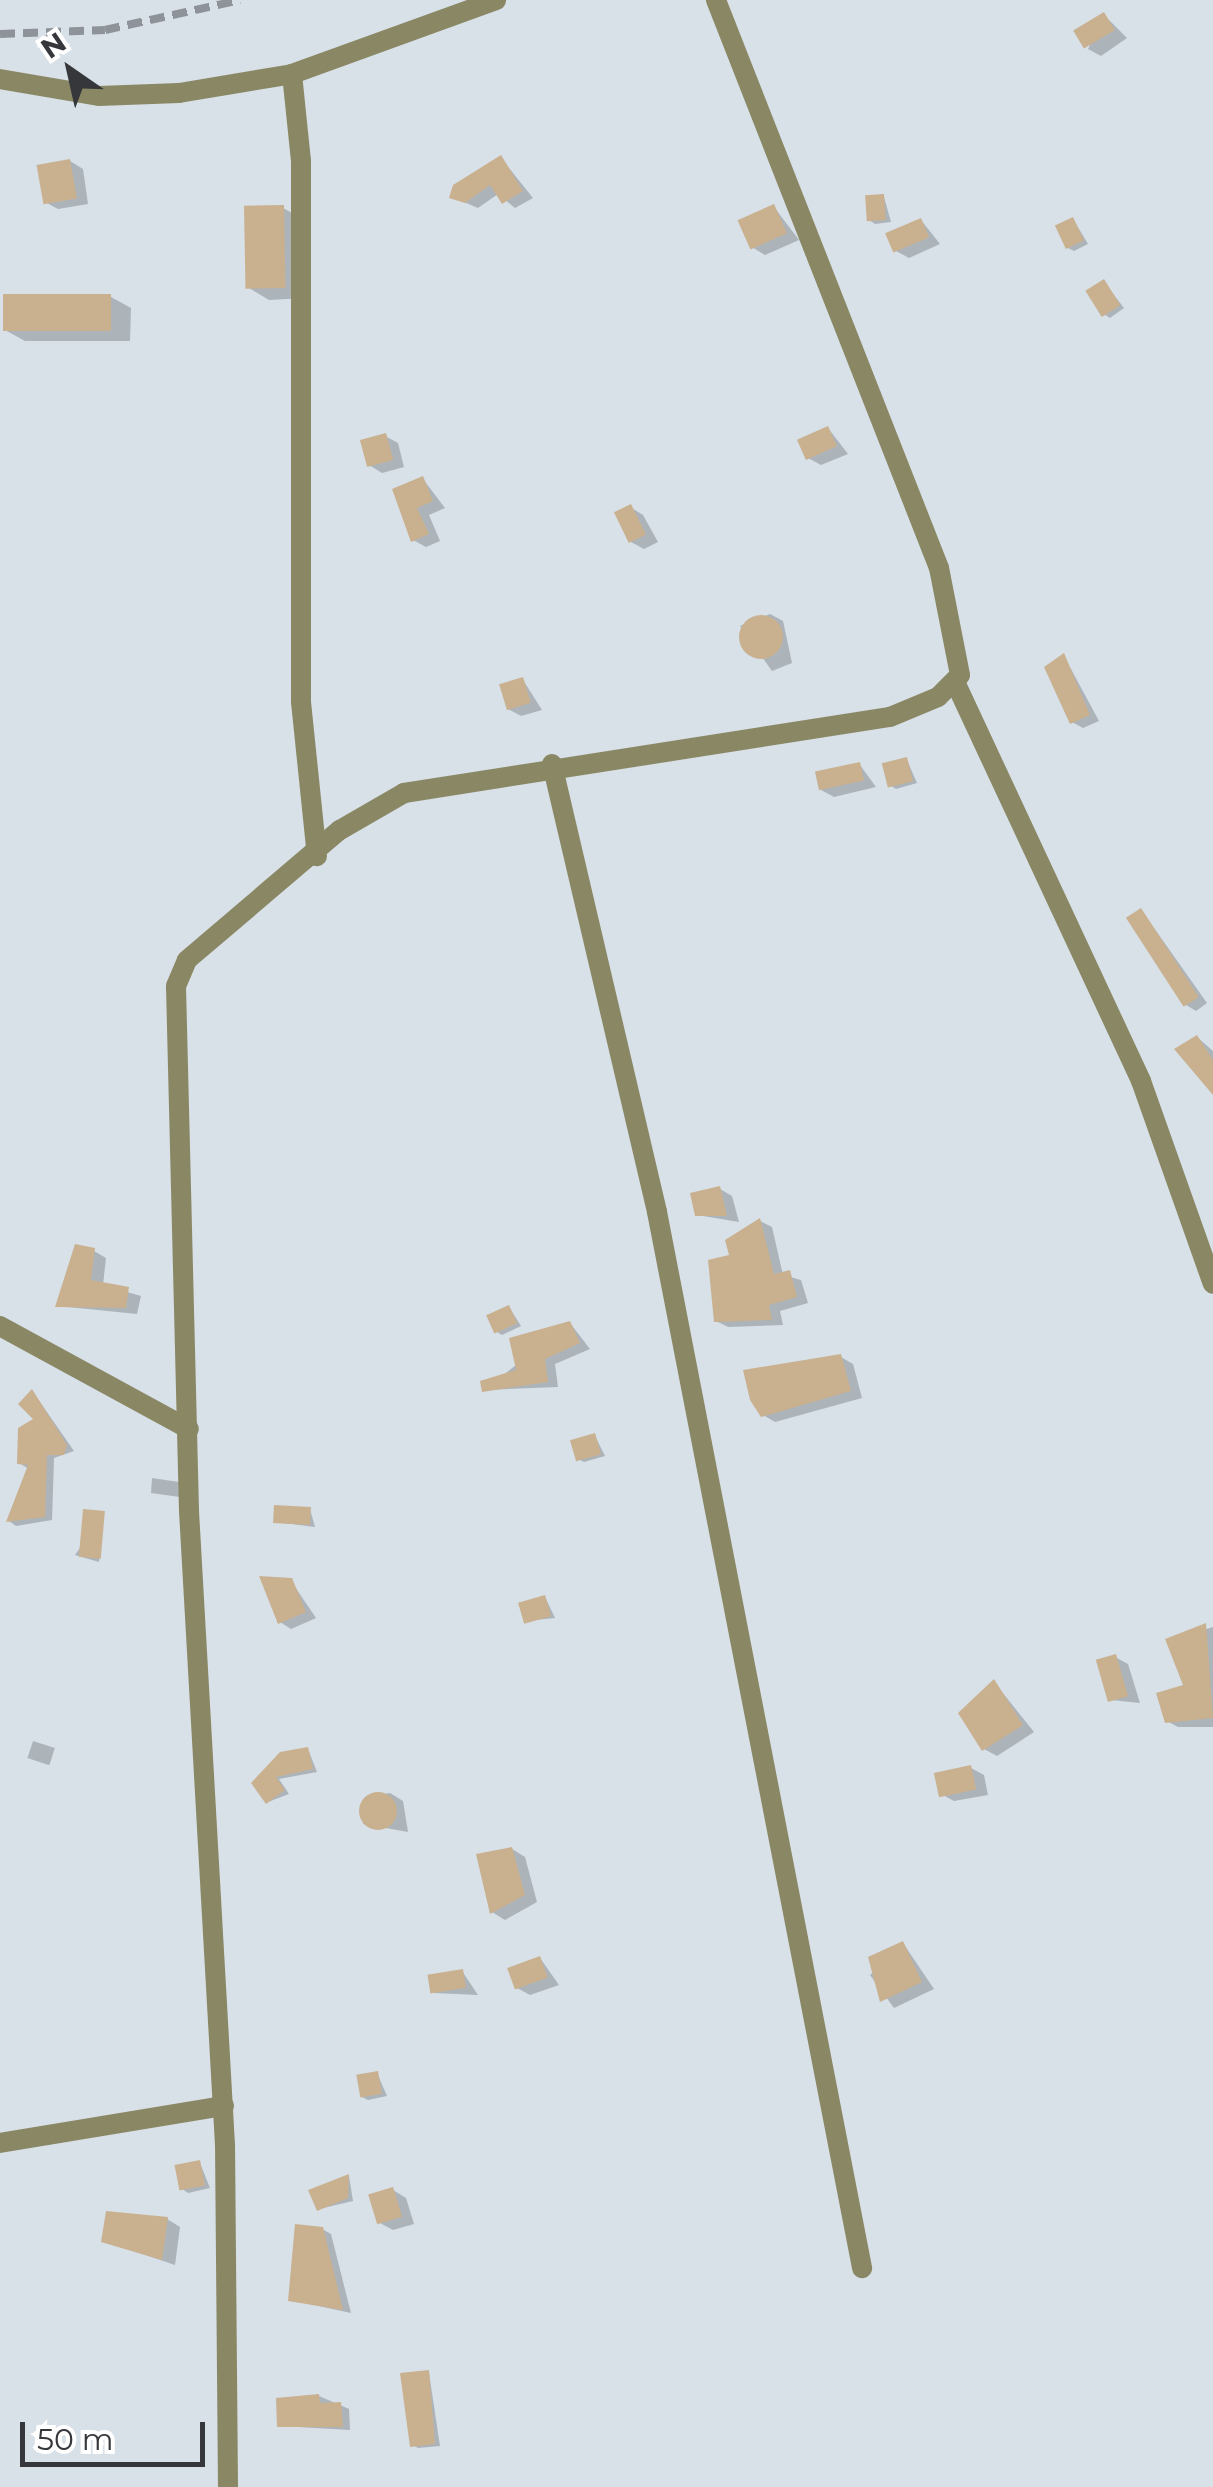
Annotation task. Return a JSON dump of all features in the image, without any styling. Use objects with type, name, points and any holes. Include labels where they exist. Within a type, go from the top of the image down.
[{"type":"street","points":[[0,79],[139,96],[292,74],[496,0]]},
{"type":"street","points":[[716,0],[939,568],[956,620],[956,684],[1120,1030],[1213,1284]]},
{"type":"street","points":[[292,74],[301,161],[301,702],[317,856]]},
{"type":"street","points":[[228,2487],[224,2106],[189,1429],[176,986],[188,960],[317,856],[356,819],[404,793],[552,764],[890,717],[956,684]]},
{"type":"street","points":[[552,764],[661,1231],[862,2268]]},
{"type":"street","points":[[0,1326],[189,1429]]},
{"type":"street","points":[[0,2143],[224,2106]]},
{"type":"building","points":[[1104,12],[1115,30],[1084,49],[1073,31]]},
{"type":"building","points":[[501,155],[523,191],[502,204],[490,185],[465,203],[449,198],[453,185]]},
{"type":"building","points":[[70,159],[77,198],[43,204],[37,165]]},
{"type":"building","points":[[884,194],[886,220],[867,221],[865,195]]},
{"type":"building","points":[[774,204],[787,233],[750,250],[737,220]]},
{"type":"building","points":[[284,205],[285,288],[245,289],[244,206]]},
{"type":"building","points":[[1073,217],[1084,241],[1066,249],[1055,225]]},
{"type":"building","points":[[921,218],[929,237],[893,253],[885,233]]},
{"type":"building","points":[[1104,279],[1120,305],[1102,317],[1085,291]]},
{"type":"building","points":[[3,294],[111,294],[111,331],[3,331]]},
{"type":"building","points":[[828,426],[837,446],[806,460],[797,440]]},
{"type":"building","points":[[386,433],[393,460],[367,467],[360,440]]},
{"type":"building","points":[[423,476],[433,501],[417,508],[429,534],[411,542],[392,489]]},
{"type":"building","points":[[631,504],[646,535],[629,543],[614,512]]},
{"type":"building","points":[[761,615],[776,622],[783,637],[776,652],[761,659],[746,652],[739,637],[746,622]]},
{"type":"building","points":[[1064,653],[1090,715],[1070,724],[1044,667]]},
{"type":"building","points":[[523,677],[531,703],[507,710],[499,684]]},
{"type":"building","points":[[907,757],[913,781],[888,788],[882,763]]},
{"type":"building","points":[[860,762],[864,781],[819,790],[815,772]]},
{"type":"building","points":[[1141,908],[1199,997],[1184,1007],[1126,918]]},
{"type":"building","points":[[1197,1035],[1213,1060],[1213,1095],[1174,1049]]},
{"type":"building","points":[[720,1186],[727,1216],[695,1216],[690,1193]]},
{"type":"building","points":[[760,1218],[774,1274],[790,1270],[797,1297],[769,1305],[772,1320],[714,1322],[708,1260],[729,1255],[725,1240]]},
{"type":"building","points":[[75,1244],[95,1248],[91,1280],[129,1287],[126,1308],[55,1307]]},
{"type":"building","points":[[509,1305],[517,1323],[494,1333],[486,1315]]},
{"type":"building","points":[[570,1321],[580,1343],[545,1359],[548,1382],[482,1392],[480,1381],[516,1370],[509,1338]]},
{"type":"building","points":[[841,1354],[851,1391],[761,1417],[750,1400],[743,1370]]},
{"type":"building","points":[[32,1389],[67,1445],[64,1455],[47,1455],[45,1517],[6,1522],[28,1465],[17,1464],[18,1428],[33,1419],[18,1404]]},
{"type":"building","points":[[595,1433],[601,1454],[576,1461],[570,1440]]},
{"type":"building","points":[[274,1505],[311,1507],[310,1525],[273,1523]]},
{"type":"building","points":[[83,1509],[105,1511],[101,1559],[79,1557]]},
{"type":"building","points":[[259,1576],[292,1578],[306,1612],[278,1624]]},
{"type":"building","points":[[545,1595],[551,1616],[524,1624],[518,1603]]},
{"type":"building","points":[[1206,1623],[1213,1718],[1165,1723],[1156,1693],[1183,1685],[1165,1639]]},
{"type":"building","points":[[1116,1654],[1128,1696],[1108,1702],[1096,1660]]},
{"type":"building","points":[[994,1679],[1023,1725],[982,1751],[958,1713]]},
{"type":"building","points":[[308,1747],[313,1769],[276,1777],[285,1790],[266,1804],[251,1783],[280,1752]]},
{"type":"building","points":[[971,1765],[976,1789],[939,1797],[934,1773]]},
{"type":"building","points":[[378,1792],[392,1797],[397,1811],[392,1825],[378,1830],[364,1825],[359,1811],[364,1797]]},
{"type":"building","points":[[512,1847],[525,1895],[490,1914],[476,1854]]},
{"type":"building","points":[[903,1941],[922,1982],[880,2002],[868,1957]]},
{"type":"building","points":[[540,1956],[548,1978],[515,1990],[507,1968]]},
{"type":"building","points":[[463,1969],[466,1988],[430,1993],[427,1975]]},
{"type":"building","points":[[378,2071],[382,2094],[360,2097],[356,2075]]},
{"type":"building","points":[[200,2160],[205,2186],[179,2190],[174,2165]]},
{"type":"building","points":[[349,2174],[348,2198],[317,2211],[308,2190]]},
{"type":"building","points":[[393,2187],[402,2217],[377,2224],[368,2195]]},
{"type":"building","points":[[106,2211],[168,2217],[162,2260],[101,2242]]},
{"type":"building","points":[[295,2224],[323,2227],[343,2310],[288,2301]]},
{"type":"building","points":[[429,2370],[435,2444],[410,2447],[400,2373]]},
{"type":"building","points":[[319,2394],[320,2403],[341,2402],[343,2427],[277,2427],[276,2398]]},
{"type":"railway","points":[[0,34],[105,30],[240,0]]}]
